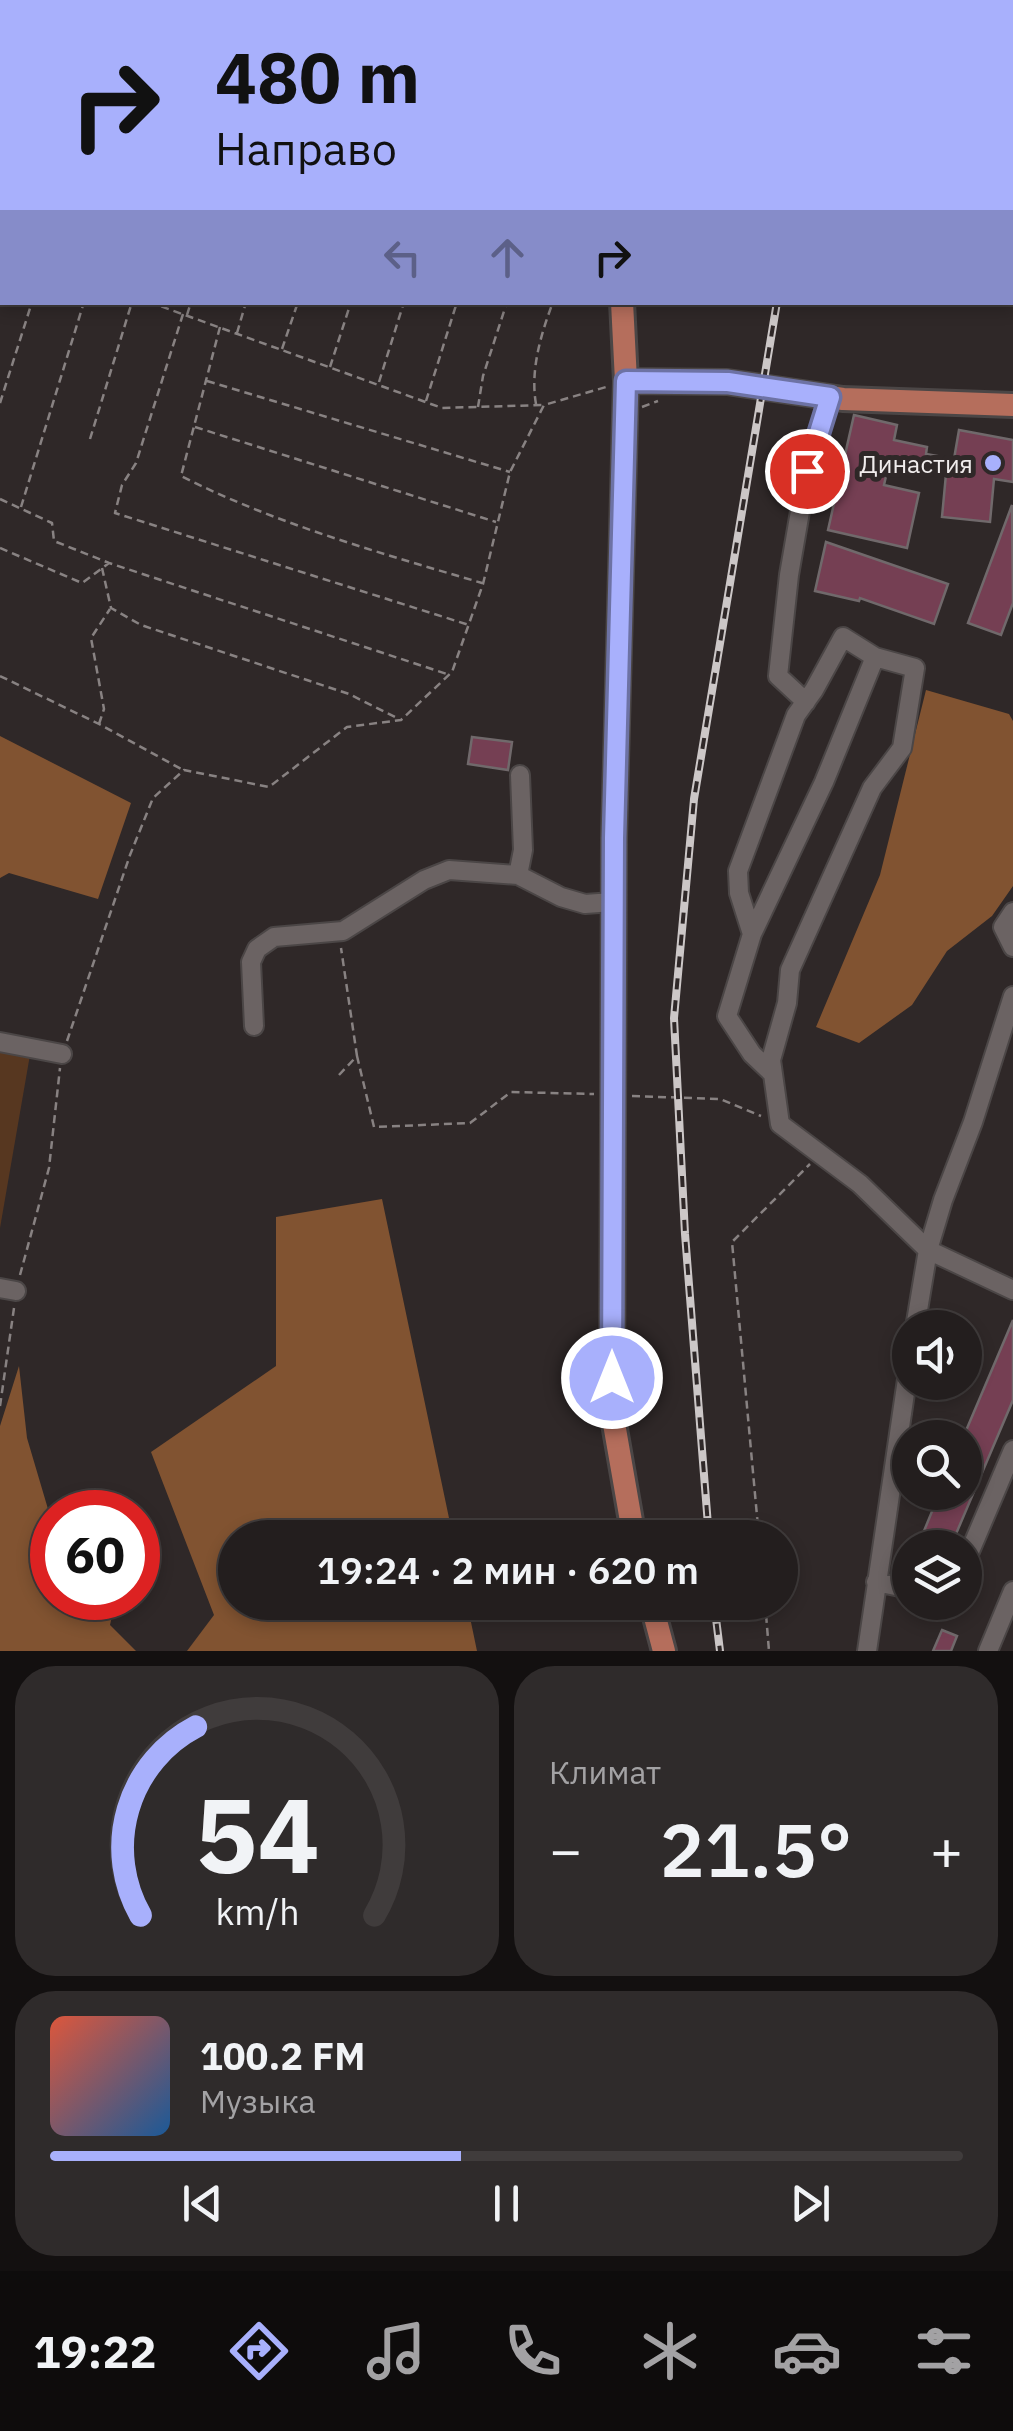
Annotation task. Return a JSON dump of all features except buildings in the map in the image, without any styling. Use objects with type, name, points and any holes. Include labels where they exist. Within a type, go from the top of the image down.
[{"type":"main road","points":[[622,305],[626,381],[613,902],[612,1412],[631,1520]]},
{"type":"main road","points":[[626,381],[728,382],[830,397],[1013,406]]},
{"type":"main road","points":[[656,1620],[664,1651]]},
{"type":"street","points":[[806,702],[778,676],[807,471],[830,397]]},
{"type":"street","points":[[752,934],[739,893],[738,871],[796,715],[844,637],[876,657],[915,668],[902,748],[872,788],[790,970],[787,1003],[771,1060],[780,1124],[860,1184],[928,1250],[1013,1290]]},
{"type":"street","points":[[772,1073],[752,1054],[727,1016],[752,934],[824,782],[876,657]]},
{"type":"street","points":[[518,875],[523,850],[520,775]]},
{"type":"street","points":[[254,1026],[251,962],[257,948],[274,936],[339,932],[424,880],[449,870],[518,875],[586,904],[613,902]]},
{"type":"street","points":[[1013,912],[1003,927],[1013,946]]},
{"type":"street","points":[[918,1310],[928,1250],[1013,996]]},
{"type":"street","points":[[0,1042],[62,1054]]},
{"type":"street","points":[[867,1651],[904,1400]]},
{"type":"street","points":[[979,1530],[1013,1450]]},
{"type":"street","points":[[876,1582],[892,1585]]},
{"type":"street","points":[[988,1651],[1013,1591]]},
{"type":"path","points":[[0,403],[31,305]]},
{"type":"path","points":[[20,508],[83,305]]},
{"type":"path","points":[[90,439],[131,305]]},
{"type":"path","points":[[157,305],[442,408],[544,405],[626,381]]},
{"type":"path","points":[[190,305],[136,464],[122,485],[115,513],[470,625]]},
{"type":"path","points":[[237,333],[245,305]]},
{"type":"path","points":[[282,350],[297,305]]},
{"type":"path","points":[[330,367],[350,305]]},
{"type":"path","points":[[378,385],[403,305]]},
{"type":"path","points":[[426,402],[456,305]]},
{"type":"path","points":[[478,407],[483,376],[506,305]]},
{"type":"path","points":[[536,405],[532,383],[552,305]]},
{"type":"path","points":[[220,327],[181,476],[244,505],[483,584]]},
{"type":"path","points":[[206,380],[510,472]]},
{"type":"path","points":[[0,676],[184,770],[269,787],[346,727],[402,720],[450,675],[483,584],[510,472],[544,405]]},
{"type":"path","points":[[194,426],[496,522]]},
{"type":"path","points":[[0,499],[52,523],[54,541],[109,563],[450,675]]},
{"type":"path","points":[[0,548],[82,583],[109,563]]},
{"type":"path","points":[[102,568],[111,608],[141,626],[349,694],[402,720]]},
{"type":"path","points":[[99,724],[104,709],[91,638],[111,608]]},
{"type":"path","points":[[0,1406],[8,1290],[48,1168],[62,1054],[153,798],[184,770]]},
{"type":"path","points":[[339,932],[357,1056],[374,1126],[470,1123],[511,1092],[720,1099],[780,1124]]},
{"type":"path","points":[[339,1075],[357,1056]]},
{"type":"path","points":[[757,1520],[732,1242],[818,1156]]},
{"type":"path","points":[[767,1620],[770,1651]]},
{"type":"shaded area","points":[[926,690],[1009,714],[1013,721],[1013,886],[992,916],[947,951],[912,1005],[859,1043],[816,1027],[880,875]]},
{"type":"shaded area","points":[[0,736],[131,803],[98,899],[9,873],[0,878]]},
{"type":"shaded area","points":[[0,1044],[31,1049],[0,1228]]},
{"type":"shaded area","points":[[382,1199],[449,1520],[218,1520],[218,1620],[471,1620],[477,1651],[187,1651],[214,1615],[151,1452],[276,1366],[276,1217]]},
{"type":"shaded area","points":[[19,1366],[27,1438],[42,1490],[30,1490],[30,1620],[111,1620],[110,1625],[136,1651],[0,1651],[0,1426]]},
{"type":"railway","points":[[708,1520],[685,1234],[674,1018],[694,799],[776,305]]},
{"type":"railway","points":[[716,1620],[720,1651]]},
{"type":"place","name":"Династия","points":[[993,463]]},
{"type":"route","points":[[612,1378],[614,838],[626,381],[728,382],[830,397],[807,471]]}]
